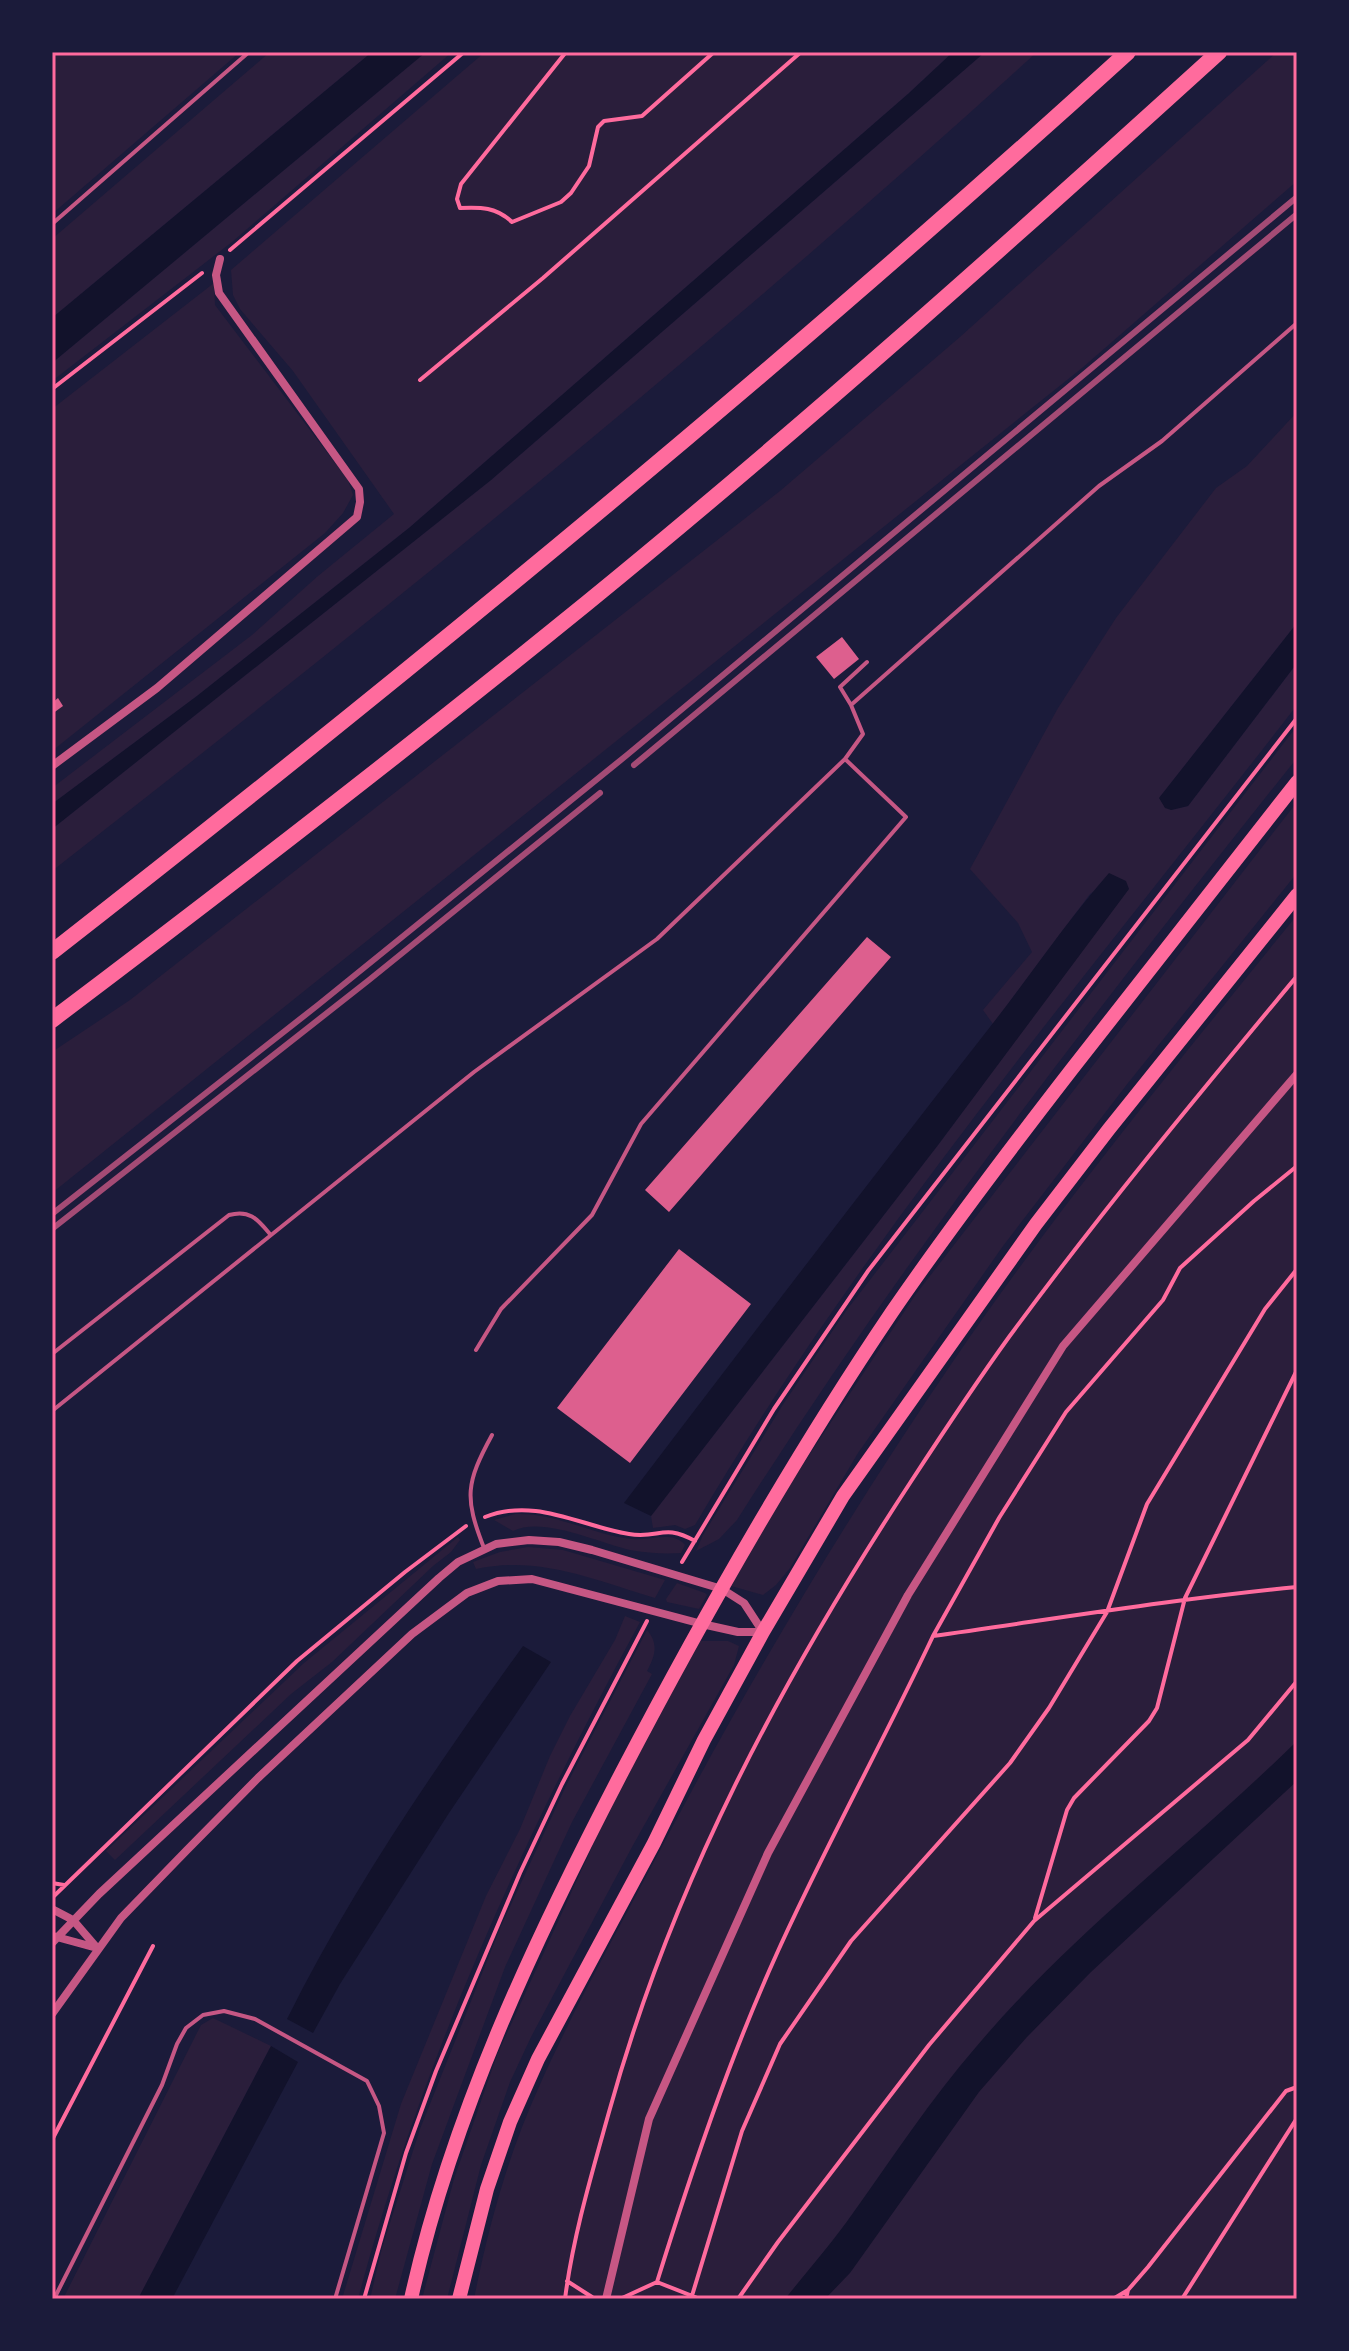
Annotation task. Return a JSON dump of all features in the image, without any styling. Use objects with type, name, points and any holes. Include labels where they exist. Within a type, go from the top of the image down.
[{"type":"highway","points":[[52,952],[596,515],[890,265],[1128,52]]},
{"type":"highway","points":[[52,1020],[316,820],[588,602],[910,330],[1219,52]]},
{"type":"highway","points":[[411,2299],[435,2209],[497,2034],[568,1875],[702,1624],[814,1431],[991,1173],[1297,782]]},
{"type":"highway","points":[[459,2299],[487,2189],[510,2122],[538,2059],[654,1843],[704,1740],[843,1496],[1036,1224],[1297,895]]},
{"type":"street","points":[[52,766],[157,688],[357,517],[359,489],[219,293],[216,275],[220,259]]},
{"type":"street","points":[[606,2299],[649,2119],[768,1853],[908,1595],[1063,1346],[1297,1074]]},
{"type":"street","points":[[53,1939],[428,1588],[458,1562],[484,1548],[511,1541],[559,1542],[722,1589],[744,1603],[763,1632]]},
{"type":"street","points":[[52,2014],[121,1918],[258,1778],[412,1634],[467,1593],[498,1581],[532,1579],[702,1624],[738,1632],[763,1632]]},
{"type":"street","points":[[52,1909],[73,1920],[98,1949]]},
{"type":"street","points":[[53,1939],[98,1949]]},
{"type":"lane","points":[[52,224],[249,52]]},
{"type":"lane","points":[[851,705],[1099,486],[1162,441],[1297,323]]},
{"type":"lane","points":[[52,1411],[474,1072],[657,939],[845,759],[863,734],[840,687],[867,662]]},
{"type":"lane","points":[[476,1350],[501,1309],[592,1215],[641,1124],[906,817],[845,759]]},
{"type":"lane","points":[[52,1354],[229,1215],[251,1215],[270,1234]]},
{"type":"lane","points":[[484,1548],[468,1494],[475,1466],[492,1435]]},
{"type":"lane","points":[[54,2299],[162,2085],[186,2028],[203,2015],[224,2011],[255,2019],[367,2081],[379,2106],[384,2133],[335,2299]]},
{"type":"path","points":[[52,389],[220,259],[464,52]]},
{"type":"path","points":[[566,52],[461,184],[457,199],[460,208],[494,210],[512,222],[561,202],[580,182],[589,166],[598,127],[604,121],[642,116],[714,52]]},
{"type":"path","points":[[420,380],[543,278],[801,52]]},
{"type":"path","points":[[565,2299],[588,2187],[630,2037],[658,1958],[737,1779],[791,1677],[863,1555],[1009,1337],[1155,1148],[1297,976]]},
{"type":"path","points":[[620,2299],[657,2282],[692,2172],[778,1950],[933,1636],[999,1518],[1066,1412],[1163,1300],[1180,1268],[1297,1166]]},
{"type":"path","points":[[692,2297],[742,2131],[780,2044],[851,1941],[1010,1763],[1058,1695],[1107,1612],[1147,1504],[1265,1309],[1297,1269]]},
{"type":"path","points":[[1034,1921],[1067,1810],[1074,1798],[1149,1721],[1157,1708],[1185,1598],[1297,1370]]},
{"type":"path","points":[[933,1636],[1185,1598],[1297,1587]]},
{"type":"path","points":[[738,2299],[929,2045],[1034,1921],[1248,1740],[1297,1681]]},
{"type":"path","points":[[52,1883],[64,1885],[52,1898]]},
{"type":"path","points":[[52,2140],[153,1946]]},
{"type":"path","points":[[1113,2299],[1128,2290],[1286,2091],[1297,2087]]},
{"type":"path","points":[[1182,2299],[1297,2118]]},
{"type":"path","points":[[567,2281],[595,2299]]},
{"type":"path","points":[[657,2282],[700,2299]]},
{"type":"path","points":[[1126,2299],[1128,2290]]},
{"type":"shaded area","points":[[52,52],[240,52],[52,214]]},
{"type":"shaded area","points":[[270,52],[372,52],[52,318],[52,239]]},
{"type":"shaded area","points":[[372,52],[426,52],[52,363],[52,318]]},
{"type":"shaded area","points":[[426,52],[452,52],[232,242],[52,381],[52,363]]},
{"type":"shaded area","points":[[485,52],[953,52],[409,528],[197,696],[52,804],[52,788],[252,635],[394,514],[293,371],[240,309],[233,295],[231,270]]},
{"type":"shaded area","points":[[953,52],[985,52],[491,480],[52,829],[52,804],[197,696],[409,528]]},
{"type":"shaded area","points":[[985,52],[1037,52],[676,368],[429,572],[52,871],[52,829],[491,480]]},
{"type":"shaded area","points":[[1277,52],[1297,52],[1297,181],[1082,368],[52,1193],[52,1052],[130,1000],[780,491],[960,337]]},
{"type":"shaded area","points":[[214,283],[215,305],[348,480],[353,495],[343,513],[325,533],[52,751],[52,409]]},
{"type":"shaded area","points":[[1297,412],[1297,623],[1160,797],[1171,810],[1188,806],[1297,663],[1297,705],[906,1207],[762,1417],[695,1525],[685,1529],[675,1525],[653,1528],[651,1516],[938,1145],[1128,889],[1094,891],[1090,894],[993,1024],[983,1010],[1032,952],[1018,923],[970,869],[1058,708],[1116,618],[1216,488],[1247,466]]},
{"type":"shaded area","points":[[1297,623],[1297,663],[1188,806],[1171,810],[1165,808],[1159,798]]},
{"type":"shaded area","points":[[1297,726],[1297,758],[1006,1132],[868,1323],[737,1520],[719,1539],[696,1551],[782,1406],[846,1311]]},
{"type":"shaded area","points":[[1297,802],[1297,873],[1128,1083],[1003,1246],[858,1453],[790,1568],[763,1595],[731,1586],[772,1511],[916,1294]]},
{"type":"shaded area","points":[[1109,873],[1126,881],[1129,889],[938,1145],[651,1516],[624,1503],[852,1204]]},
{"type":"shaded area","points":[[1297,915],[1297,2299],[474,2299],[508,2166],[551,2061],[684,1805],[794,1611],[872,1484],[954,1360],[1035,1246]]},
{"type":"shaded area","points":[[515,1514],[545,1516],[617,1537],[674,1538],[685,1545],[681,1553],[643,1552],[555,1529],[525,1527],[513,1531],[494,1520]]},
{"type":"shaded area","points":[[458,1537],[460,1540],[451,1552],[332,1662],[291,1694],[115,1860],[106,1851],[304,1663]]},
{"type":"shaded area","points":[[528,1547],[563,1550],[665,1580],[655,1598],[545,1567],[499,1565],[476,1569],[473,1562],[500,1552]]},
{"type":"shaded area","points":[[677,1583],[707,1595],[699,1609],[667,1602]]},
{"type":"shaded area","points":[[625,1616],[640,1622],[556,1785],[479,1952],[412,2123],[358,2299],[342,2299],[401,2104],[486,1896],[520,1829],[550,1756],[615,1640]]},
{"type":"shaded area","points":[[647,1630],[654,1645],[654,1655],[647,1671],[652,1674],[572,1822],[505,1967],[432,2164],[395,2299],[370,2299],[382,2248],[420,2129],[501,1926],[566,1786]]},
{"type":"shaded area","points":[[697,1641],[728,1641],[739,1646],[734,1665],[632,1847],[510,2082],[481,2165],[447,2299],[422,2299],[454,2179],[497,2055],[624,1777]]},
{"type":"shaded area","points":[[523,1646],[551,1662],[449,1813],[340,1984],[313,2033],[287,2019],[339,1922],[397,1828]]},
{"type":"shaded area","points":[[1297,1741],[1297,1781],[1091,1972],[1027,2037],[979,2092],[850,2273],[825,2299],[785,2299],[845,2224],[943,2087],[1013,2005],[1092,1927]]},
{"type":"shaded area","points":[[213,2018],[271,2046],[138,2299],[63,2299],[201,2025]]},
{"type":"shaded area","points":[[271,2046],[298,2062],[172,2299],[138,2299]]},
{"type":"building","points":[[842,637],[859,659],[834,679],[816,657]]},
{"type":"building","points":[[58,698],[63,706],[52,714],[52,703]]},
{"type":"building","points":[[867,937],[891,957],[669,1212],[645,1190]]},
{"type":"building","points":[[679,1249],[751,1304],[630,1463],[557,1408]]},
{"type":"railway","points":[[52,1214],[318,1005],[627,755],[1297,197]]},
{"type":"railway","points":[[634,765],[1297,214]]},
{"type":"railway","points":[[52,1229],[369,980],[600,793]]}]
